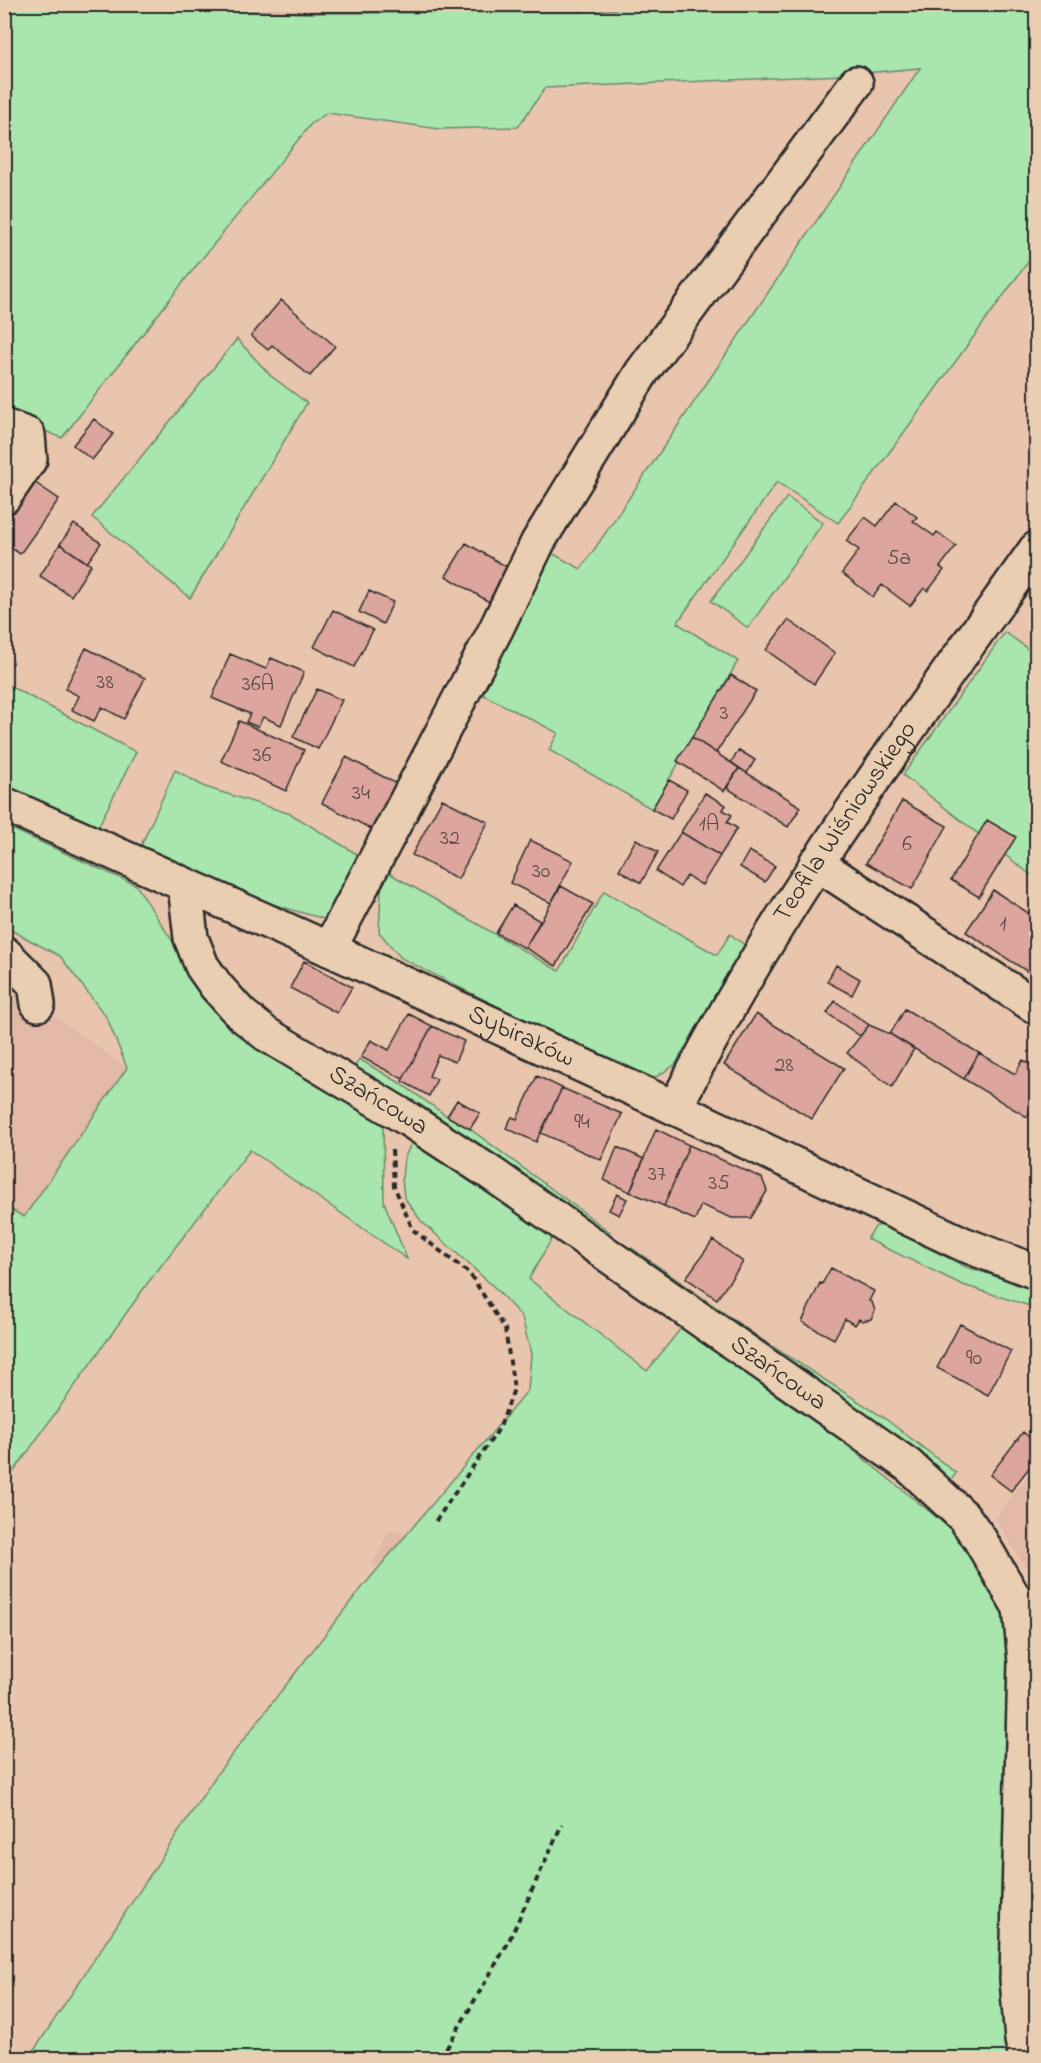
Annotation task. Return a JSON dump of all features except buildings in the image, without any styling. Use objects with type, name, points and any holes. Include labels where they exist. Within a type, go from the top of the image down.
[{"type":"street","points":[[329,949],[496,629],[538,542],[642,372],[856,83]]},
{"type":"street","points":[[4,426],[28,435],[30,459],[4,497]]},
{"type":"street","name":"Teofila Wiśniowskiego","points":[[675,1108],[702,1053],[816,863],[1036,549]]},
{"type":"street","name":"Sybiraków","points":[[4,804],[329,949],[675,1108],[963,1245],[1036,1272]]},
{"type":"street","points":[[816,863],[1036,1007]]},
{"type":"street","name":"Szańcowa","points":[[185,885],[191,938],[202,966],[241,1014],[266,1034],[408,1119],[502,1181],[908,1465],[964,1517],[1020,1608],[1025,1662],[1017,1979],[1022,2040],[1026,2058]]},
{"type":"street","points":[[4,953],[35,984],[38,1004]]},
{"type":"path","points":[[408,1119],[392,1143],[394,1186],[414,1230],[470,1274],[505,1329],[514,1389],[500,1427],[435,1522]]},
{"type":"path","points":[[441,2058],[508,1943],[562,1824]]},
{"type":"shaded area","points":[[108,5],[703,5],[576,12],[305,13]]},
{"type":"shaded area","points":[[4,980],[127,1068],[24,1218],[5,1206]]},
{"type":"shaded area","points":[[1036,1465],[1036,1583],[995,1519]]},
{"type":"shaded area","points":[[390,1529],[422,1544],[404,1579],[372,1564]]},
{"type":"green space","points":[[703,4],[1036,5],[1036,251],[838,523],[777,482],[677,623],[738,661],[652,809],[549,750],[558,733],[474,690],[546,550],[581,569],[920,68],[843,75],[545,88],[518,127],[440,129],[327,113],[311,124],[184,281],[62,438],[5,415],[4,5],[108,5],[305,13],[576,12]]},
{"type":"green space","points":[[237,339],[271,376],[307,403],[190,598],[92,517]]},
{"type":"green space","points":[[787,497],[823,523],[748,628],[711,601]]},
{"type":"green space","points":[[1005,632],[1036,655],[1036,879],[903,775]]},
{"type":"green space","points":[[4,683],[136,752],[96,831],[5,791]]},
{"type":"green space","points":[[175,770],[205,787],[291,814],[365,859],[324,919],[247,897],[140,848]]},
{"type":"green space","points":[[5,826],[136,885],[192,971],[383,1120],[384,1202],[407,1259],[250,1150],[147,1284],[5,1484],[5,1206],[24,1217],[127,1068],[107,1018],[60,956],[5,927]]},
{"type":"green space","points":[[382,869],[559,971],[604,891],[717,955],[730,934],[746,946],[675,1065],[653,1079],[537,1026],[401,958],[379,932]]},
{"type":"green space","points":[[359,1059],[470,1129],[610,1232],[604,1242],[352,1072]]},
{"type":"green space","points":[[414,1137],[556,1231],[529,1279],[647,1371],[689,1318],[976,1549],[1012,1611],[1013,2058],[29,2058],[217,1774],[355,1596],[528,1390],[531,1354],[522,1317],[493,1286],[421,1221],[404,1197],[402,1178],[404,1159]]},
{"type":"green space","points":[[884,1225],[966,1267],[1036,1288],[1036,1308],[963,1285],[867,1239],[876,1226]]},
{"type":"green space","points":[[632,1248],[764,1341],[883,1417],[956,1473],[947,1486],[628,1255]]}]
